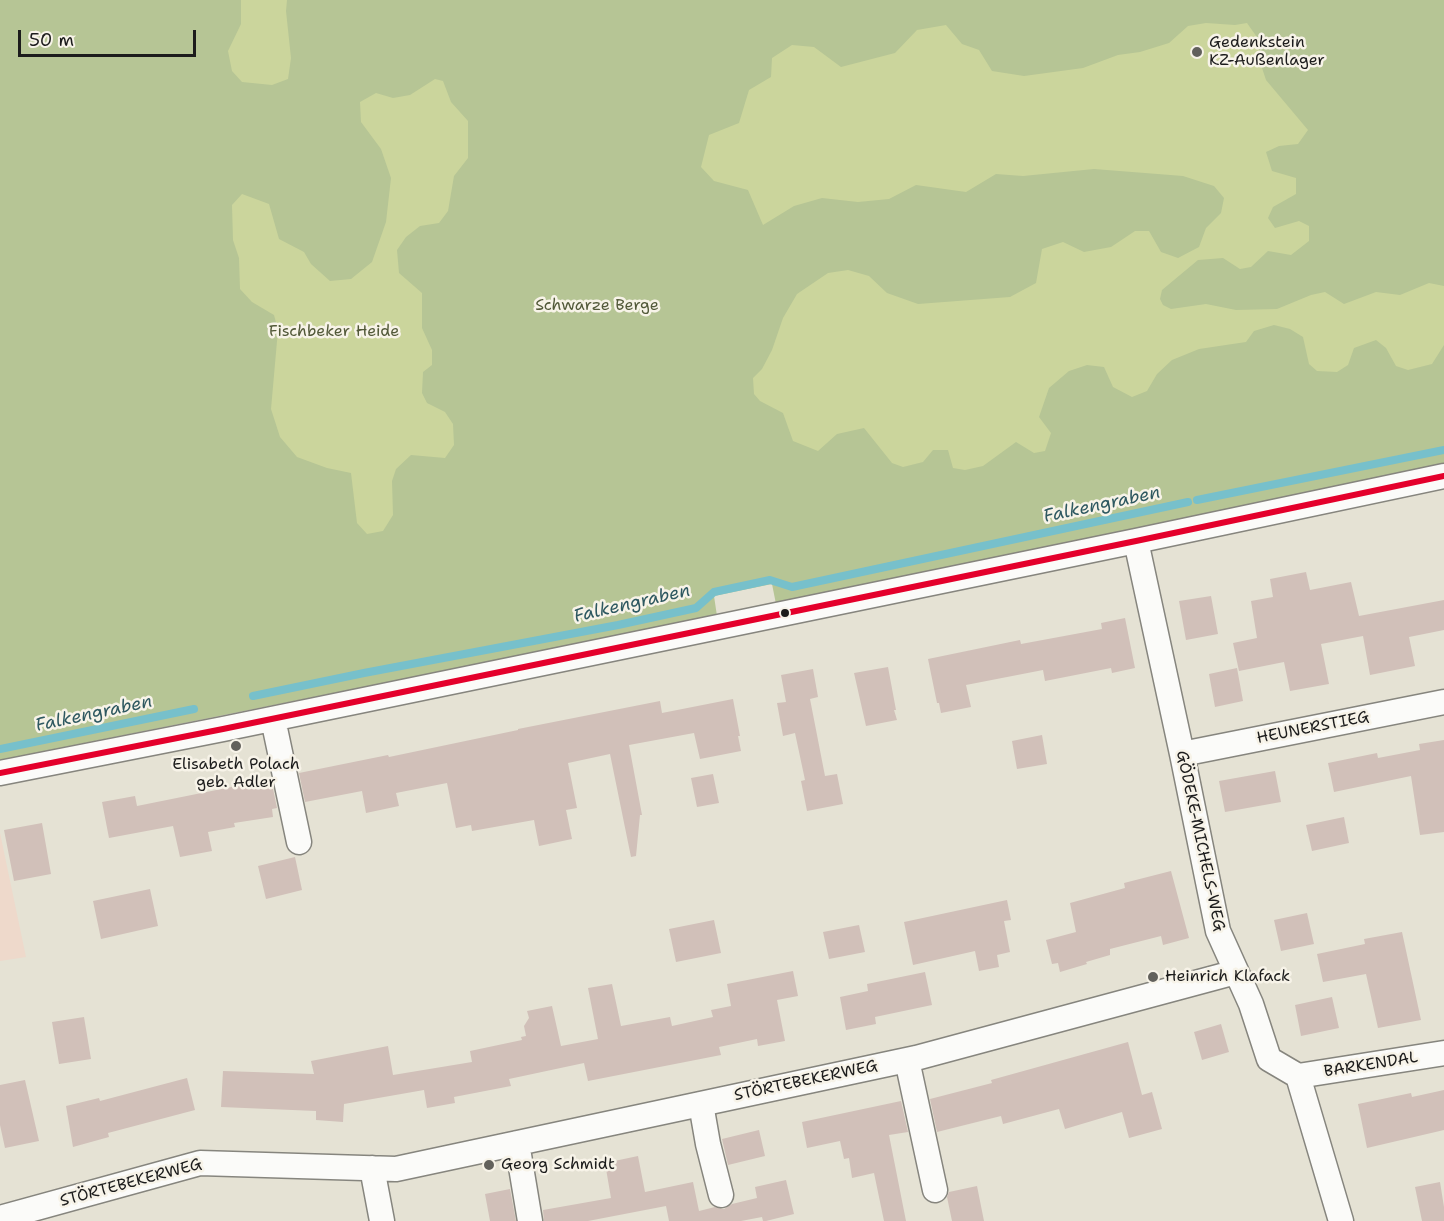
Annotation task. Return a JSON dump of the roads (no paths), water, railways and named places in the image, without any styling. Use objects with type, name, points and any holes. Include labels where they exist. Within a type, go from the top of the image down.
[{"type":"street","points":[[0,773],[273,719],[1444,476]]},
{"type":"street","name":"GÖDEKE-MICHELS-WEG","points":[[1136,541],[1218,931],[1251,1004],[1269,1059],[1298,1076]]},
{"type":"street","name":"HEUNERSTIEG","points":[[1182,754],[1444,702]]},
{"type":"street","points":[[273,719],[299,842]]},
{"type":"street","name":"STÖRTEBEKERWEG","points":[[0,1218],[200,1162],[396,1169],[907,1060],[1236,972]]},
{"type":"street","name":"BARKENDAL","points":[[1298,1076],[1444,1053]]},
{"type":"street","points":[[907,1060],[935,1190]]},
{"type":"street","points":[[1298,1076],[1341,1221]]},
{"type":"street","points":[[701,1104],[721,1195]]},
{"type":"street","points":[[517,1143],[530,1221]]},
{"type":"street","points":[[372,1168],[382,1221]]},
{"type":"waterway","name":"Falkengraben","points":[[1197,500],[1444,450]]},
{"type":"waterway","name":"Falkengraben","points":[[253,696],[696,608],[714,592],[770,580],[792,587],[1188,502]]},
{"type":"waterway","name":"Falkengraben","points":[[0,749],[194,709]]},
{"type":"place","name":"Gedenkstein KZ-Außenlager","points":[[1197,52]]},
{"type":"place","name":"Elisabeth Polach geb. Adler","points":[[236,746]]},
{"type":"place","name":"Heinrich Klafack","points":[[1153,977]]},
{"type":"place","name":"Georg Schmidt","points":[[489,1165]]},
{"type":"park label","name":"Schwarze Berge","points":[[597,306]]},
{"type":"park label","name":"Fischbeker Heide","points":[[334,332]]}]
